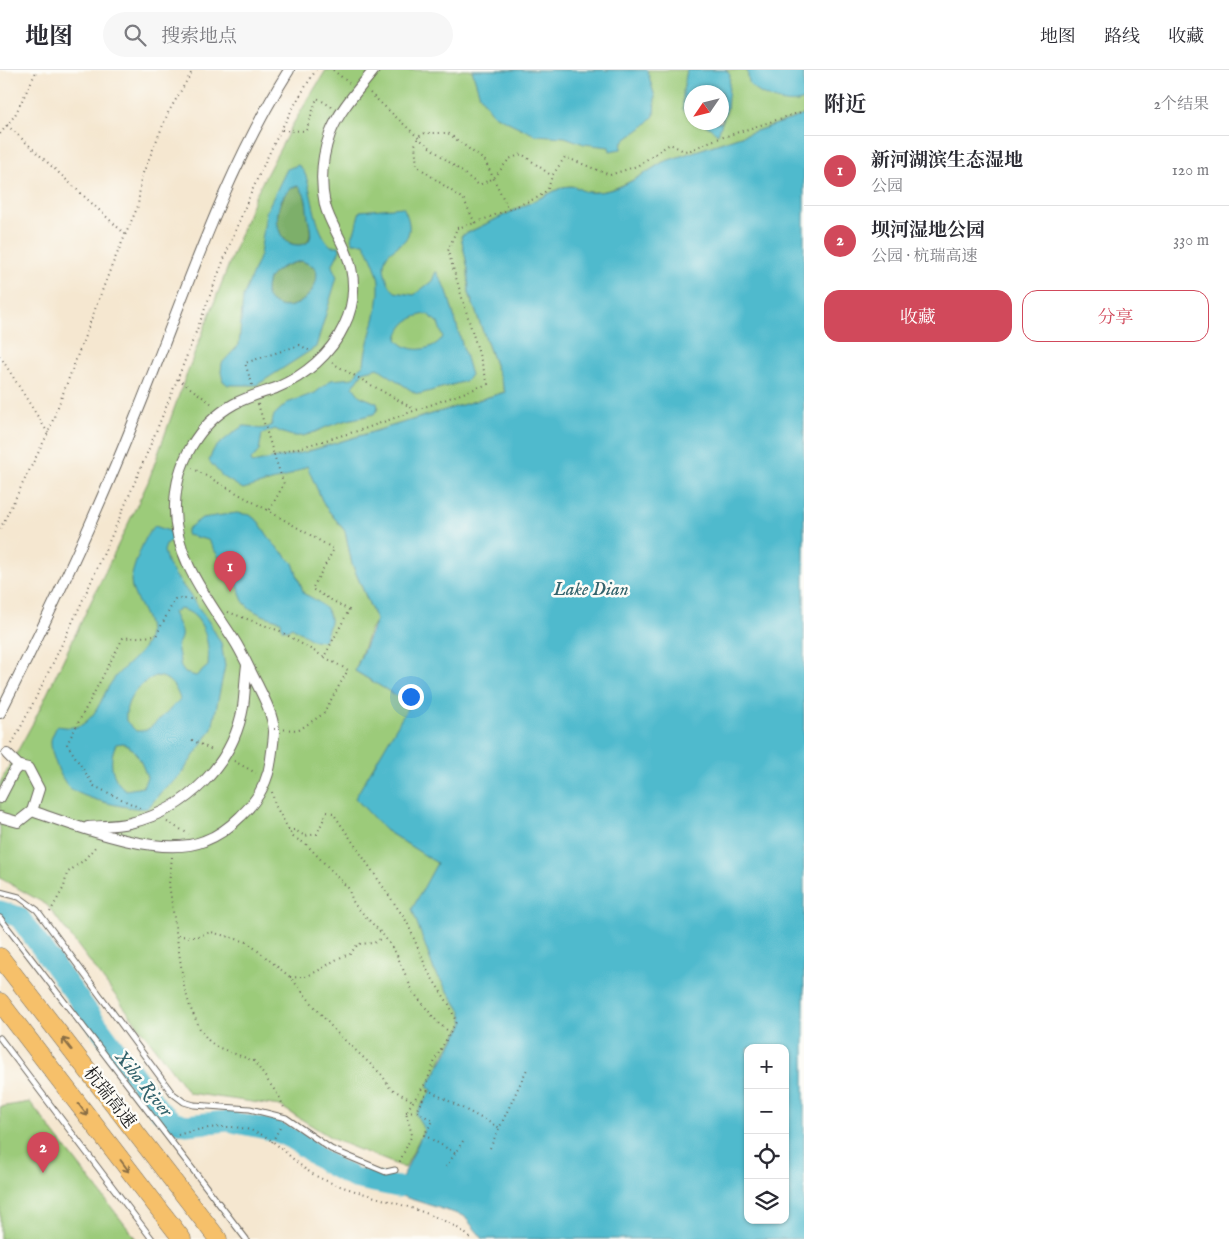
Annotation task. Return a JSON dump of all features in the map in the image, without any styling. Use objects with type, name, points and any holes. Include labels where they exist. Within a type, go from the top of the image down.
[{"type":"highway","name":"杭瑞高速","points":[[0,957],[218,1239]]},
{"type":"highway","name":"杭瑞高速","points":[[0,1002],[182,1239]]},
{"type":"street","points":[[0,713],[58,598],[96,514],[232,175],[268,103],[289,70]]},
{"type":"street","points":[[32,811],[81,828],[131,842],[186,846],[204,841],[234,823],[248,810],[267,779],[279,729],[247,664],[206,598],[182,550],[176,525],[174,504],[180,471],[191,446],[203,429],[235,403],[280,386],[322,358],[345,324],[351,308],[354,288],[345,250],[335,232],[325,206],[322,177],[324,156],[331,132],[340,114],[374,70]]},
{"type":"street","points":[[81,828],[129,823],[154,816],[194,792],[226,756],[242,708],[247,664]]},
{"type":"street","points":[[0,817],[18,822],[32,811],[39,789],[28,768],[19,766],[7,754]]},
{"type":"street","points":[[0,798],[14,771],[19,766]]},
{"type":"lane","points":[[0,892],[19,897],[37,910],[172,1093],[184,1102],[250,1110],[284,1120],[331,1149],[386,1172],[396,1170]]},
{"type":"lane","points":[[2,920],[246,1239]]},
{"type":"lane","points":[[0,1038],[152,1239]]},
{"type":"path","points":[[0,133],[15,115],[37,70]]},
{"type":"path","points":[[0,529],[48,433],[125,234],[138,206],[141,178],[168,113],[193,70]]},
{"type":"path","points":[[7,754],[94,579],[178,378],[232,236],[257,178],[316,70]]},
{"type":"path","points":[[333,70],[350,84],[362,86],[418,137],[479,185],[494,178],[509,159],[522,154],[552,176]]},
{"type":"path","points":[[282,130],[306,131],[317,98],[332,107]]},
{"type":"path","points":[[274,455],[364,429],[488,384],[448,251],[456,228],[475,223],[539,197],[548,189],[552,176],[565,157],[610,175],[637,166],[670,144],[684,151],[691,150],[711,141],[804,111]]},
{"type":"path","points":[[7,125],[125,234]]},
{"type":"path","points":[[475,223],[464,200],[417,166],[415,145],[418,137],[425,133],[448,133],[485,161],[508,208]]},
{"type":"path","points":[[255,395],[245,363],[300,345],[322,358]]},
{"type":"path","points":[[0,356],[48,433]]},
{"type":"path","points":[[334,356],[329,362],[414,410]]},
{"type":"path","points":[[178,378],[222,412]]},
{"type":"path","points":[[266,400],[258,403],[266,433],[284,484],[269,511]]},
{"type":"path","points":[[187,474],[190,467],[334,549],[312,589],[349,610],[324,657]]},
{"type":"path","points":[[204,841],[94,786],[67,744],[124,638],[156,636],[175,599],[206,598]]},
{"type":"path","points":[[216,614],[227,612],[280,631],[348,670],[323,714],[300,730],[279,729]]},
{"type":"path","points":[[192,740],[267,779]]},
{"type":"path","points":[[268,795],[272,790],[275,805],[293,837],[306,844],[348,888],[354,904],[384,936],[396,952],[414,992],[438,1024],[451,1033]]},
{"type":"path","points":[[288,830],[311,836],[317,834],[327,812],[333,813],[407,922],[428,972],[456,1022],[436,1058],[427,1081],[406,1112],[412,1135],[396,1170]]},
{"type":"path","points":[[42,918],[52,911],[64,887],[67,873],[84,860],[101,842],[93,840]]},
{"type":"path","points":[[172,846],[169,884],[184,986],[201,1031],[217,1048],[242,1055],[254,1061],[280,1098],[284,1120],[272,1142]]},
{"type":"path","points":[[178,936],[195,937],[211,932],[247,942],[290,978],[335,1031],[382,1075],[390,1088],[413,1102]]},
{"type":"path","points":[[290,978],[302,979],[312,975],[336,957],[350,954],[358,944],[374,943],[384,936]]},
{"type":"path","points":[[490,1148],[528,1067]]},
{"type":"path","points":[[416,1111],[428,1090],[500,1128]]},
{"type":"path","points":[[406,1112],[416,1111],[432,1120],[424,1135],[455,1153]]},
{"type":"path","points":[[169,1138],[201,1129],[230,1128],[253,1130],[272,1142],[316,1176],[341,1188],[454,1225],[471,1239]]},
{"type":"path","points":[[446,1167],[463,1141]]},
{"type":"green space","points":[[326,70],[804,70],[804,115],[663,162],[627,183],[608,190],[588,192],[572,186],[563,187],[461,236],[468,269],[469,293],[505,392],[306,452],[324,505],[345,531],[352,564],[376,620],[370,630],[355,671],[411,704],[385,830],[438,863],[434,970],[461,1011],[464,1023],[443,1056],[428,1087],[432,1089],[424,1130],[405,1168],[335,1140],[280,1106],[189,1093],[47,905],[0,878],[0,783],[34,721],[148,482],[184,381],[256,194],[293,124]]},
{"type":"green space","points":[[298,186],[306,199],[310,234],[307,241],[302,245],[288,242],[282,236],[278,228],[277,219],[285,194],[291,188]]},
{"type":"green space","points":[[302,261],[315,267],[317,276],[315,285],[303,300],[294,305],[285,307],[276,304],[267,297],[267,282],[281,268]]},
{"type":"green space","points":[[30,1102],[136,1239],[0,1239],[0,1107]]},
{"type":"water","points":[[472,70],[647,70],[655,97],[654,116],[622,142],[621,149],[610,151],[609,147],[584,144],[565,137],[535,135],[494,115],[480,96]]},
{"type":"water","points":[[687,70],[726,70],[730,75],[729,86],[684,85]]},
{"type":"water","points":[[747,70],[804,70],[804,100],[784,102],[769,98],[751,86]]},
{"type":"water","points":[[684,86],[684,111],[683,110]]},
{"type":"water","name":"Lake Dian","points":[[804,115],[804,1239],[483,1239],[464,1216],[395,1194],[424,1130],[416,1114],[432,1090],[427,1087],[464,1023],[461,1011],[434,970],[412,909],[437,863],[385,830],[355,798],[410,704],[355,671],[376,620],[352,564],[345,531],[324,505],[307,466],[286,477],[243,489],[222,476],[209,461],[215,448],[242,427],[249,426],[260,429],[271,426],[274,415],[287,403],[315,393],[331,380],[354,378],[359,368],[364,364],[367,344],[376,314],[379,283],[375,268],[364,243],[353,243],[351,238],[360,211],[403,207],[408,219],[409,232],[405,240],[389,253],[384,262],[389,284],[395,292],[414,295],[432,281],[436,271],[447,291],[471,375],[466,381],[420,394],[415,393],[378,368],[363,372],[353,387],[360,396],[377,403],[378,409],[374,414],[340,422],[306,435],[292,436],[275,429],[262,434],[259,451],[251,460],[252,463],[306,452],[505,392],[469,293],[468,269],[461,236],[563,187],[575,187],[588,192],[598,192],[618,187],[663,162]],"holes":[[[427,314],[438,323],[443,337],[433,346],[413,349],[401,344],[397,339],[404,325],[416,316]]]},
{"type":"water","points":[[298,165],[303,170],[315,214],[324,237],[331,246],[339,246],[340,250],[332,266],[337,277],[316,347],[257,385],[228,385],[223,381],[222,363],[239,345],[243,297],[260,255],[266,212],[287,169]],"holes":[[[298,186],[305,197],[311,231],[308,242],[299,245],[289,243],[282,237],[278,228],[279,206],[283,197],[290,189]],[[302,261],[315,267],[317,276],[315,285],[303,300],[294,305],[285,307],[276,304],[267,297],[267,282],[281,268]]]},
{"type":"water","points":[[237,513],[250,515],[259,522],[272,542],[293,563],[304,594],[313,598],[325,608],[330,617],[330,622],[324,641],[312,640],[292,627],[287,630],[282,629],[281,621],[250,609],[243,601],[237,585],[208,540],[187,535],[187,529],[202,518]]},
{"type":"water","points":[[155,526],[172,532],[174,537],[166,545],[164,551],[168,565],[209,622],[221,643],[225,666],[212,729],[180,776],[161,792],[148,808],[131,808],[94,799],[74,791],[68,786],[54,758],[51,740],[57,726],[77,727],[89,719],[97,709],[117,674],[140,652],[148,639],[148,624],[134,593],[131,580],[140,551]],"holes":[[[180,609],[195,617],[200,623],[207,640],[208,666],[196,676],[185,673],[181,667],[177,645],[181,632],[173,612]],[[155,676],[160,676],[174,686],[180,699],[150,727],[145,730],[136,731],[126,721],[127,706],[133,694]],[[123,743],[132,749],[138,757],[147,777],[143,787],[126,790],[117,781],[112,769],[112,757],[116,744]]]},
{"type":"waterway","name":"Xiba River","points":[[0,911],[19,917],[160,1111],[173,1121],[186,1125],[228,1121],[275,1131],[296,1141],[326,1163],[354,1178],[398,1187]]},
{"type":"place","name":"新河湖滨生态湿地","points":[[230,592]]},
{"type":"place","name":"坝河湿地公园","points":[[43,1173]]}]
